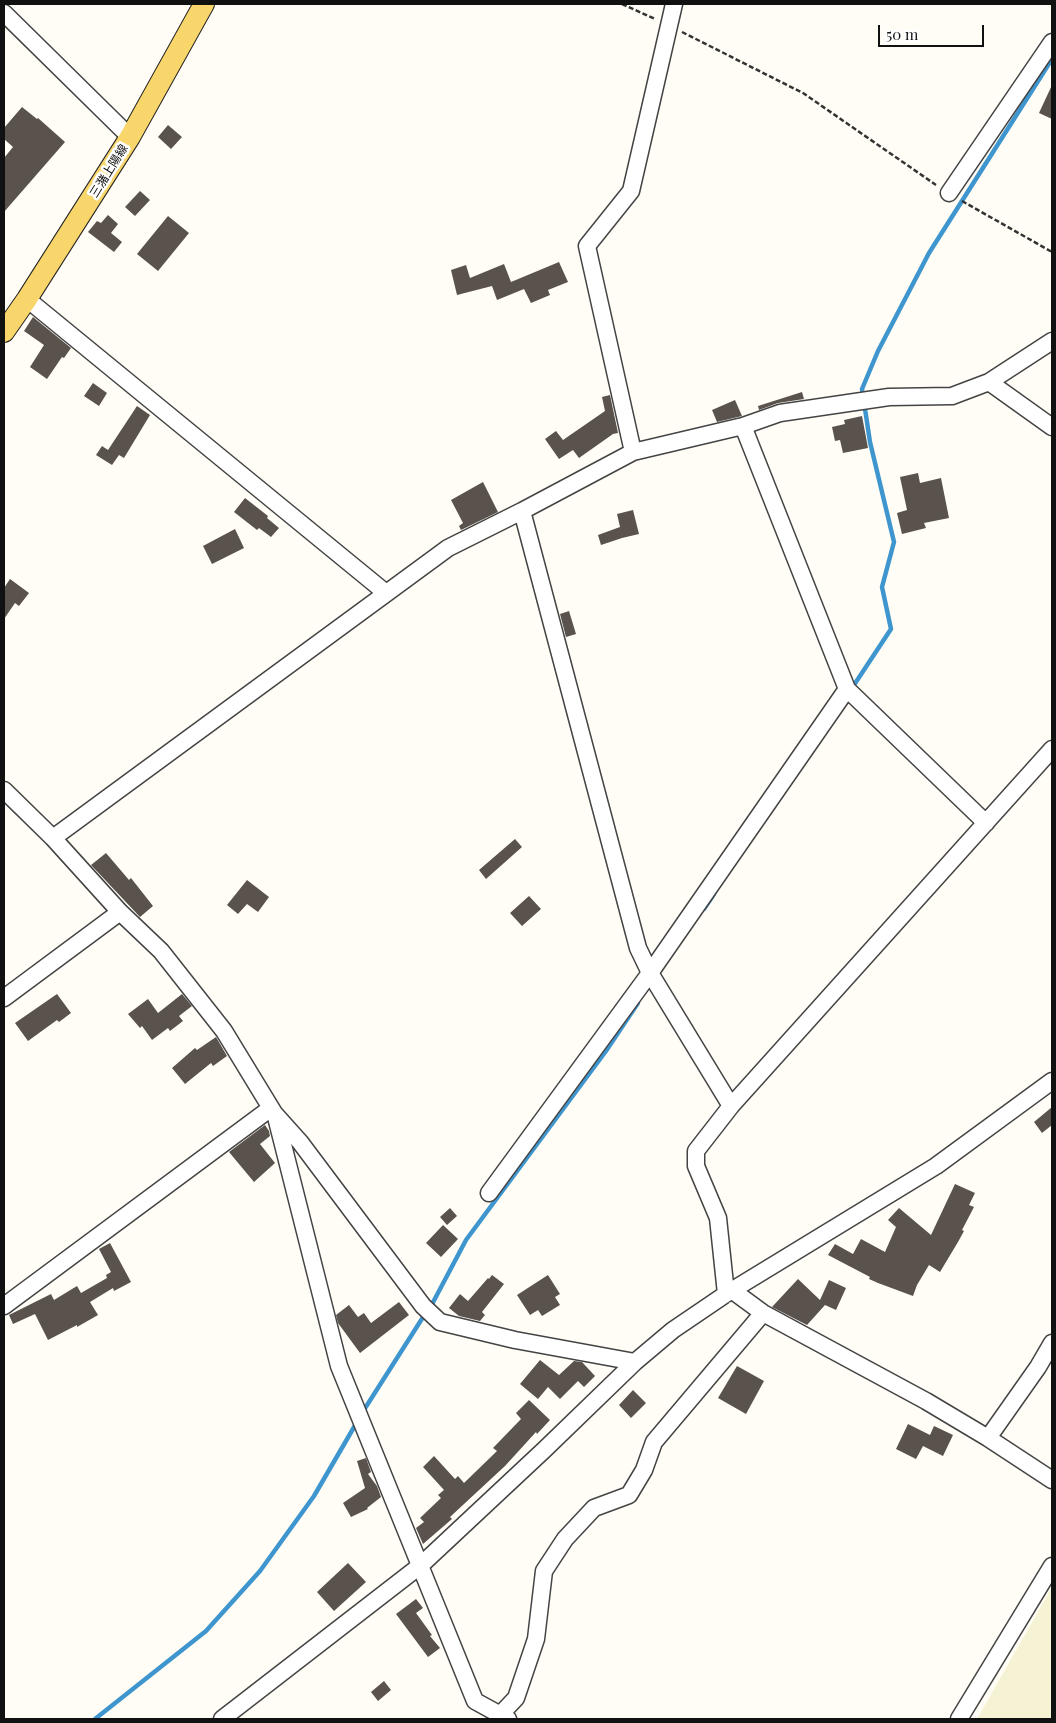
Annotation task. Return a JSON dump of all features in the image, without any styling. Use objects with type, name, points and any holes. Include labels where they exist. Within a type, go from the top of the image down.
[{"type":"main road","name":"三潴上陽線","points":[[4,332],[130,137],[204,4]]},
{"type":"street","points":[[633,452],[587,246],[631,191],[674,4]]},
{"type":"street","points":[[4,13],[130,137]]},
{"type":"street","points":[[949,193],[1052,42]]},
{"type":"street","points":[[27,299],[386,593]]},
{"type":"street","points":[[53,838],[448,548],[633,452],[743,426],[780,413],[889,397],[952,396],[989,382],[1052,342]]},
{"type":"street","points":[[989,382],[1052,427]]},
{"type":"street","points":[[743,426],[847,689],[986,823]]},
{"type":"street","points":[[522,511],[638,948],[650,973],[730,1106]]},
{"type":"street","points":[[489,1193],[650,973],[847,689]]},
{"type":"street","points":[[730,1293],[718,1218],[696,1166],[696,1150],[730,1106],[1052,749]]},
{"type":"street","points":[[4,790],[53,838],[120,912],[161,951],[224,1030],[273,1110],[300,1142],[423,1306],[440,1322],[515,1340],[635,1362]]},
{"type":"street","points":[[4,998],[120,912]]},
{"type":"street","points":[[222,1719],[421,1565],[635,1362],[673,1330],[936,1166],[1052,1080]]},
{"type":"street","points":[[4,1306],[273,1110]]},
{"type":"street","points":[[273,1110],[339,1366],[482,1719]]},
{"type":"street","points":[[730,1293],[926,1401],[988,1438],[1052,1480]]},
{"type":"street","points":[[475,1701],[504,1717],[516,1698],[536,1639],[544,1571],[564,1538],[594,1508],[629,1495],[644,1470],[654,1442],[764,1313]]},
{"type":"street","points":[[988,1438],[1038,1367],[1052,1343]]},
{"type":"street","points":[[959,1719],[1052,1566]]},
{"type":"path","points":[[622,4],[803,93],[949,193],[1052,252]]},
{"type":"shaded area","points":[[1052,1587],[1052,1719],[977,1719]]},
{"type":"building","points":[[1052,85],[1052,119],[1039,113]]},
{"type":"building","points":[[22,107],[38,118],[65,142],[4,212],[4,158],[13,147],[4,139],[4,128]]},
{"type":"building","points":[[168,125],[182,137],[171,149],[158,137]]},
{"type":"building","points":[[140,191],[150,200],[135,216],[125,207]]},
{"type":"building","points":[[108,215],[118,224],[111,233],[122,242],[114,252],[88,232],[97,221],[101,223]]},
{"type":"building","points":[[168,216],[189,233],[158,271],[137,254]]},
{"type":"building","points":[[559,262],[568,282],[548,290],[550,295],[531,303],[524,289],[497,300],[492,286],[457,295],[451,270],[466,265],[470,278],[504,264],[511,282]]},
{"type":"building","points":[[33,317],[71,348],[64,358],[62,357],[47,379],[30,367],[44,345],[24,331]]},
{"type":"building","points":[[93,383],[107,393],[99,406],[84,396]]},
{"type":"building","points":[[802,392],[804,399],[778,403],[759,410],[758,406]]},
{"type":"building","points":[[610,395],[618,433],[613,434],[579,458],[573,450],[559,459],[545,439],[556,431],[563,440],[605,411],[602,397]]},
{"type":"building","points":[[735,400],[742,416],[717,422],[712,410]]},
{"type":"building","points":[[137,406],[150,415],[124,458],[119,455],[112,465],[96,455],[102,446],[108,450]]},
{"type":"building","points":[[862,416],[868,448],[843,453],[840,440],[835,441],[832,427],[845,424],[844,420]]},
{"type":"building","points":[[918,473],[920,483],[941,478],[949,518],[924,523],[926,528],[902,534],[897,513],[907,510],[900,477]]},
{"type":"building","points":[[483,482],[498,512],[461,530],[459,526],[463,523],[451,500]]},
{"type":"building","points":[[245,498],[268,516],[267,518],[279,528],[271,537],[259,528],[257,530],[234,512]]},
{"type":"building","points":[[633,510],[639,534],[601,545],[598,535],[620,527],[617,514]]},
{"type":"building","points":[[235,529],[244,548],[212,564],[203,546]]},
{"type":"building","points":[[10,579],[29,593],[19,606],[15,603],[4,619],[4,588]]},
{"type":"building","points":[[569,611],[576,634],[566,637],[560,614]]},
{"type":"building","points":[[515,839],[522,847],[486,879],[479,870]]},
{"type":"building","points":[[106,853],[129,880],[131,878],[153,906],[140,917],[91,865]]},
{"type":"building","points":[[247,880],[269,897],[258,912],[247,904],[238,914],[227,905]]},
{"type":"building","points":[[529,896],[541,909],[522,926],[510,913]]},
{"type":"building","points":[[57,994],[71,1013],[59,1022],[57,1020],[28,1041],[15,1023]]},
{"type":"building","points":[[182,994],[192,1006],[179,1016],[183,1021],[170,1031],[168,1028],[152,1040],[142,1026],[140,1028],[128,1014],[148,999],[158,1013]]},
{"type":"building","points":[[216,1037],[227,1056],[213,1066],[211,1063],[185,1084],[172,1068],[195,1048],[197,1050]]},
{"type":"building","points":[[1052,1107],[1052,1125],[1042,1133],[1034,1122]]},
{"type":"building","points":[[265,1125],[270,1136],[260,1144],[275,1163],[254,1182],[229,1152]]},
{"type":"building","points":[[955,1184],[975,1193],[969,1205],[974,1207],[962,1230],[964,1231],[940,1272],[929,1265],[913,1296],[869,1279],[870,1277],[828,1255],[835,1244],[853,1254],[861,1239],[885,1252],[896,1227],[888,1220],[899,1208],[931,1235]]},
{"type":"building","points":[[450,1208],[457,1216],[447,1225],[440,1217]]},
{"type":"building","points":[[443,1225],[458,1239],[441,1257],[426,1243]]},
{"type":"building","points":[[110,1243],[131,1282],[114,1291],[113,1288],[90,1302],[98,1315],[48,1340],[35,1314],[13,1324],[9,1315],[51,1294],[54,1300],[77,1286],[81,1293],[107,1278],[106,1275],[111,1272],[99,1249]]},
{"type":"building","points":[[492,1275],[504,1284],[482,1312],[485,1315],[480,1321],[459,1316],[449,1308],[460,1294],[468,1301]]},
{"type":"building","points":[[548,1275],[560,1294],[555,1297],[560,1305],[542,1316],[538,1310],[530,1315],[517,1295]]},
{"type":"building","points":[[798,1279],[820,1300],[829,1280],[846,1288],[836,1310],[825,1305],[807,1325],[772,1307]]},
{"type":"building","points":[[399,1302],[409,1315],[360,1353],[338,1323],[336,1315],[349,1305],[358,1317],[364,1313],[371,1323]]},
{"type":"building","points":[[540,1360],[559,1375],[574,1361],[582,1362],[595,1376],[584,1387],[578,1381],[560,1399],[548,1387],[538,1399],[520,1384]]},
{"type":"building","points":[[737,1366],[764,1381],[746,1414],[718,1398]]},
{"type":"building","points":[[633,1390],[646,1403],[631,1418],[619,1405]]},
{"type":"building","points":[[529,1400],[550,1420],[537,1434],[536,1432],[505,1466],[450,1517],[452,1519],[423,1544],[416,1528],[424,1522],[420,1518],[441,1498],[438,1495],[444,1490],[423,1467],[434,1456],[455,1479],[458,1476],[464,1483],[497,1451],[493,1448],[521,1419],[516,1413]]},
{"type":"building","points":[[908,1424],[930,1435],[934,1426],[953,1435],[943,1456],[923,1446],[916,1459],[896,1449]]},
{"type":"building","points":[[366,1458],[371,1472],[368,1474],[377,1486],[381,1497],[368,1509],[351,1517],[343,1503],[365,1488],[357,1461]]},
{"type":"building","points":[[348,1563],[366,1582],[334,1611],[317,1592]]},
{"type":"building","points":[[416,1599],[423,1608],[416,1613],[440,1648],[428,1657],[396,1614]]},
{"type":"building","points":[[384,1681],[391,1690],[378,1701],[371,1692]]},
{"type":"waterway","points":[[852,688],[891,629],[882,587],[894,542],[870,442],[862,389],[878,351],[929,253],[1052,59]]},
{"type":"waterway","points":[[704,909],[714,894]]},
{"type":"waterway","points":[[430,1308],[466,1240],[606,1051],[638,1003]]},
{"type":"waterway","points":[[362,1413],[425,1314]]},
{"type":"waterway","points":[[95,1719],[206,1631],[260,1571],[314,1496],[357,1422]]}]
